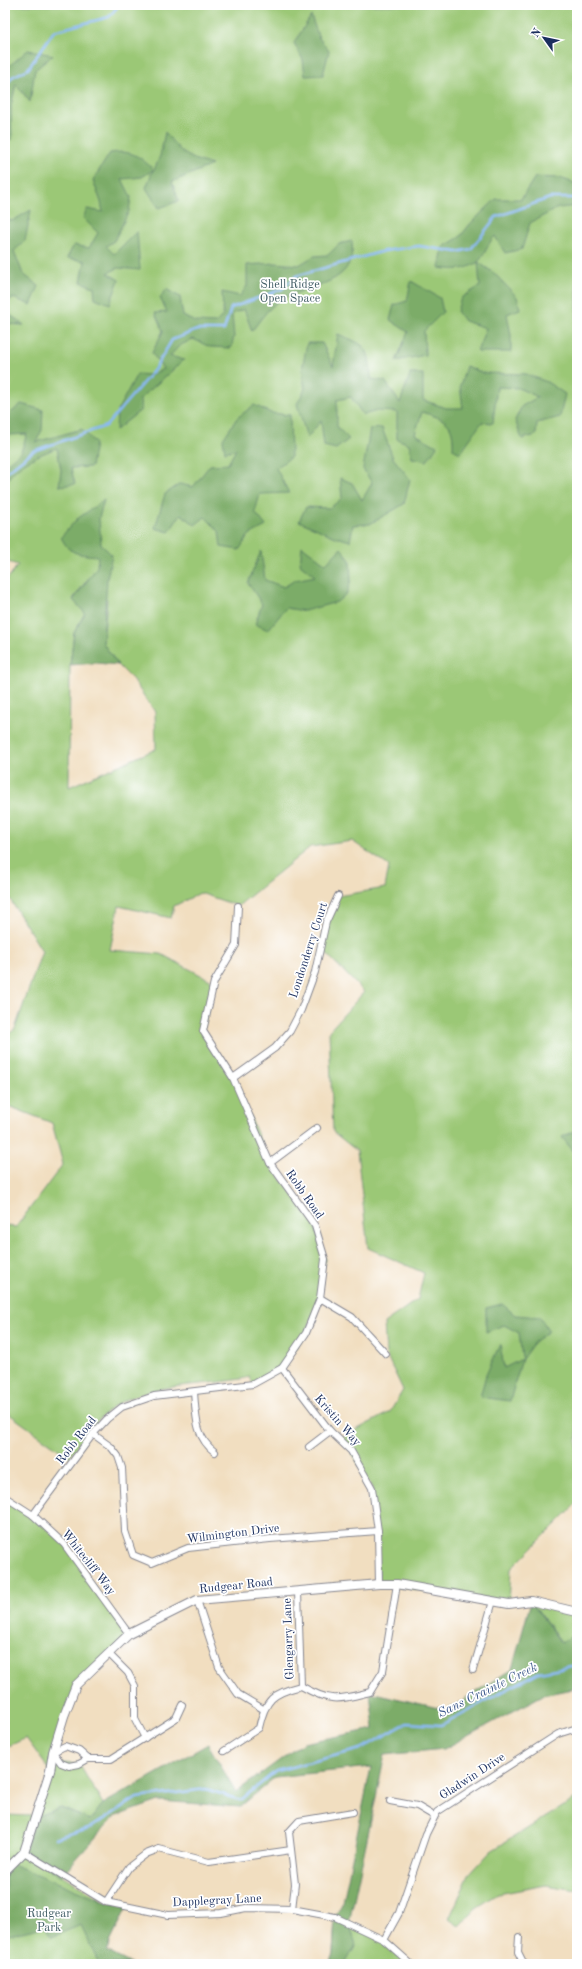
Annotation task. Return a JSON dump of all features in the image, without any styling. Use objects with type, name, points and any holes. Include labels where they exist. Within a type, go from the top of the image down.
[{"type":"street","name":"Londonderry Court","points":[[233,1078],[275,1048],[290,1031],[301,1010],[315,972],[326,922],[338,896]]},
{"type":"street","name":"Robb Road","points":[[33,1515],[93,1434],[107,1419],[122,1408],[137,1401],[154,1396],[253,1384],[282,1368],[306,1333],[320,1298],[325,1259],[315,1226],[270,1163],[233,1078],[203,1031],[214,982],[236,945],[238,906]]},
{"type":"street","points":[[270,1163],[317,1128]]},
{"type":"street","points":[[320,1298],[352,1317],[386,1354]]},
{"type":"street","name":"Kristin Way","points":[[282,1368],[330,1430],[351,1451],[372,1488],[378,1530],[379,1584]]},
{"type":"street","points":[[194,1392],[200,1433],[206,1446],[215,1452]]},
{"type":"street","points":[[309,1447],[330,1430]]},
{"type":"street","name":"Wilmington Drive","points":[[93,1434],[111,1447],[118,1456],[122,1468],[125,1531],[133,1555],[152,1563],[188,1548],[270,1539],[378,1530]]},
{"type":"street","name":"Whitecliff Way","points":[[5,1497],[33,1515],[64,1544],[129,1634]]},
{"type":"street","name":"Rudgear Road","points":[[5,1871],[24,1852],[50,1771],[53,1752],[76,1685],[129,1634],[197,1600],[379,1584],[397,1584],[509,1604],[531,1601],[577,1612]]},
{"type":"street","points":[[224,1751],[259,1728],[263,1709],[280,1691],[301,1686],[332,1700],[370,1692],[383,1671],[397,1584]]},
{"type":"street","name":"Glengarry Lane","points":[[298,1591],[301,1686]]},
{"type":"street","points":[[197,1600],[218,1666],[238,1694],[263,1709]]},
{"type":"street","points":[[473,1670],[493,1601]]},
{"type":"street","points":[[109,1654],[128,1672],[135,1686],[135,1719],[145,1738]]},
{"type":"street","points":[[88,1759],[80,1751],[66,1746],[53,1752],[61,1763],[69,1766],[79,1764],[88,1759],[111,1759],[176,1718],[182,1705]]},
{"type":"street","name":"Gladwin Drive","points":[[384,1940],[399,1913],[426,1834],[434,1816],[443,1807],[558,1734],[577,1728]]},
{"type":"street","points":[[390,1801],[417,1806],[434,1816]]},
{"type":"street","points":[[292,1909],[295,1884],[289,1832],[299,1821],[353,1812]]},
{"type":"street","points":[[106,1902],[129,1867],[146,1854],[159,1849],[209,1862],[291,1850]]},
{"type":"street","name":"Dapplegray Lane","points":[[24,1852],[106,1902],[168,1914],[221,1913],[246,1908],[292,1909],[335,1917],[384,1940],[411,1964]]},
{"type":"street","points":[[519,1937],[518,1952],[524,1964]]},
{"type":"green space","name":"Shell Ridge Open Space","points":[[5,5],[577,5],[577,1503],[511,1569],[509,1604],[379,1584],[372,1488],[351,1451],[339,1439],[390,1412],[403,1390],[386,1354],[384,1323],[418,1299],[424,1273],[368,1248],[357,1151],[333,1132],[329,1031],[364,992],[321,948],[326,922],[338,896],[385,888],[389,866],[352,841],[310,847],[238,906],[200,893],[174,906],[171,918],[119,906],[110,950],[161,954],[214,982],[203,1031],[233,1078],[270,1163],[315,1226],[325,1259],[320,1298],[306,1333],[282,1368],[253,1384],[250,1377],[175,1387],[138,1395],[122,1402],[107,1412],[96,1422],[69,1457],[5,1411],[5,1226],[16,1227],[63,1164],[52,1123],[11,1107],[5,1108],[5,1037],[15,1029],[42,951],[5,891],[5,582],[18,565],[5,561]],"holes":[[[90,576],[107,600],[103,643],[118,665],[133,680],[155,712],[156,749],[69,787],[70,665],[74,633],[85,613],[73,599]]]},
{"type":"green space","points":[[311,16],[319,38],[329,51],[323,75],[305,76],[303,60],[294,43]]},
{"type":"green space","points":[[28,50],[53,55],[35,70],[30,102],[16,84],[11,106],[12,139],[5,141],[5,72],[8,67]]},
{"type":"green space","points":[[165,132],[185,154],[196,160],[212,165],[172,182],[179,201],[159,208],[146,188],[153,170],[142,177],[122,179],[131,197],[129,211],[114,241],[106,246],[114,254],[137,231],[140,270],[118,268],[108,273],[119,280],[110,304],[95,298],[94,287],[81,282],[85,261],[67,258],[74,245],[89,248],[98,233],[83,218],[87,209],[103,212],[93,180],[110,153],[129,153],[139,157],[154,170],[160,156]]},
{"type":"green space","points":[[535,177],[560,178],[577,184],[577,206],[558,208],[530,223],[522,249],[505,253],[495,236],[478,262],[469,267],[459,269],[439,268],[443,247],[460,237],[470,224],[496,199],[521,199]]},
{"type":"green space","points":[[31,210],[25,241],[14,251],[23,274],[39,286],[31,305],[13,298],[5,303],[5,219],[12,221]]},
{"type":"green space","name":"Shell Ridge Open Space","points":[[352,241],[352,256],[340,275],[330,281],[295,293],[279,301],[266,313],[252,331],[244,309],[232,314],[234,337],[231,348],[210,347],[193,339],[179,346],[170,356],[184,360],[140,399],[141,410],[116,430],[117,411],[137,374],[151,375],[163,369],[152,353],[163,331],[155,313],[167,312],[160,298],[166,289],[180,297],[183,316],[195,322],[216,323],[223,315],[222,292],[240,296],[247,286],[247,265],[275,263],[299,265],[314,256],[328,255],[339,244]]},
{"type":"green space","points":[[478,262],[494,273],[517,297],[520,309],[507,314],[511,335],[511,352],[477,352],[486,328],[464,321],[457,311],[461,298],[480,286]]},
{"type":"green space","points":[[411,281],[440,298],[443,312],[424,331],[425,355],[396,361],[408,332],[390,320],[394,305],[407,301]]},
{"type":"green space","points":[[5,311],[24,325],[5,324]]},
{"type":"green space","points":[[338,334],[356,341],[365,349],[368,353],[371,379],[385,381],[400,403],[410,374],[423,374],[423,400],[446,408],[463,408],[460,386],[466,366],[483,373],[526,374],[547,382],[565,394],[560,417],[537,423],[536,435],[522,439],[515,420],[522,406],[538,397],[518,388],[497,387],[493,423],[482,422],[460,453],[453,449],[452,433],[447,423],[438,417],[422,412],[415,434],[437,446],[427,461],[412,458],[409,444],[397,439],[397,412],[377,411],[363,415],[351,397],[337,400],[337,427],[349,439],[336,449],[324,446],[321,421],[307,438],[297,404],[305,389],[302,370],[307,343],[322,343],[333,366]]},
{"type":"green space","points":[[21,404],[43,410],[42,430],[36,442],[82,429],[95,443],[91,467],[71,468],[75,484],[59,486],[61,470],[57,448],[26,462],[13,472],[5,485],[5,465],[21,452],[27,434],[9,435],[5,442],[5,418]]},
{"type":"green space","points":[[254,405],[271,413],[290,415],[291,457],[276,468],[289,493],[260,494],[255,512],[266,526],[249,535],[239,550],[221,547],[219,531],[205,517],[195,525],[181,514],[169,532],[155,528],[165,494],[180,484],[193,487],[210,465],[228,464],[236,449],[225,452],[223,439],[237,418]]},
{"type":"green space","points":[[382,428],[393,458],[410,479],[404,504],[370,524],[353,525],[350,541],[333,536],[299,521],[306,507],[330,508],[342,498],[340,478],[352,483],[362,500],[372,483],[363,469],[370,429]]},
{"type":"green space","points":[[104,500],[99,518],[101,544],[112,555],[107,579],[103,643],[118,665],[96,663],[70,665],[74,633],[85,613],[73,600],[97,567],[98,556],[81,554],[72,551],[64,543],[61,537],[77,519]]},
{"type":"green space","points":[[302,546],[326,564],[341,548],[350,560],[351,580],[347,593],[337,602],[304,611],[286,608],[268,630],[255,624],[262,604],[248,583],[261,551],[265,580],[284,587],[295,580],[315,576],[300,564]]},
{"type":"green space","points":[[577,1130],[577,1156],[562,1137]]},
{"type":"green space","points":[[502,1304],[515,1315],[540,1317],[549,1331],[535,1341],[522,1359],[519,1333],[504,1325],[486,1332],[486,1308]]},
{"type":"green space","points":[[500,1344],[504,1368],[522,1359],[510,1401],[480,1397],[486,1375]]},
{"type":"green space","points":[[9,1500],[33,1515],[64,1544],[129,1634],[76,1685],[53,1752],[61,1763],[79,1764],[103,1804],[90,1820],[61,1808],[24,1852],[106,1902],[127,1907],[106,1951],[131,1964],[5,1964],[5,1815],[36,1816],[50,1771],[26,1738],[5,1748],[5,1502]]},
{"type":"green space","points":[[531,1601],[577,1612],[577,1633],[562,1643]]},
{"type":"green space","points":[[531,1601],[561,1643],[577,1633],[577,1688],[543,1695],[444,1749],[385,1755],[349,1923],[356,1945],[345,1964],[329,1964],[333,1954],[335,1917],[343,1902],[371,1767],[275,1777],[240,1807],[159,1801],[114,1817],[61,1876],[24,1852],[36,1816],[61,1808],[90,1820],[103,1804],[208,1744],[236,1792],[303,1743],[374,1729],[370,1692],[447,1710],[512,1669]]},
{"type":"green space","points":[[577,1798],[577,1890],[546,1885],[498,1894],[476,1908],[459,1926],[449,1919],[469,1875],[491,1851]]},
{"type":"green space","name":"Rudgear Park","points":[[12,1864],[106,1902],[127,1907],[106,1951],[131,1964],[99,1964],[81,1925],[52,1937],[43,1927],[5,1936],[5,1871]]},
{"type":"green space","points":[[335,1917],[384,1940],[411,1964],[329,1964],[333,1954]]},
{"type":"waterway","points":[[5,87],[12,77],[28,69],[54,31],[109,17],[119,5]]},
{"type":"waterway","points":[[5,473],[33,451],[106,426],[154,370],[172,340],[197,330],[224,330],[231,308],[282,289],[296,276],[384,251],[419,246],[457,252],[471,249],[496,217],[550,198],[577,198]]},
{"type":"waterway","name":"Sans Crainte Creek","points":[[55,1838],[92,1827],[137,1798],[206,1789],[241,1800],[276,1771],[361,1749],[407,1723],[441,1725],[539,1672],[577,1665]]}]
